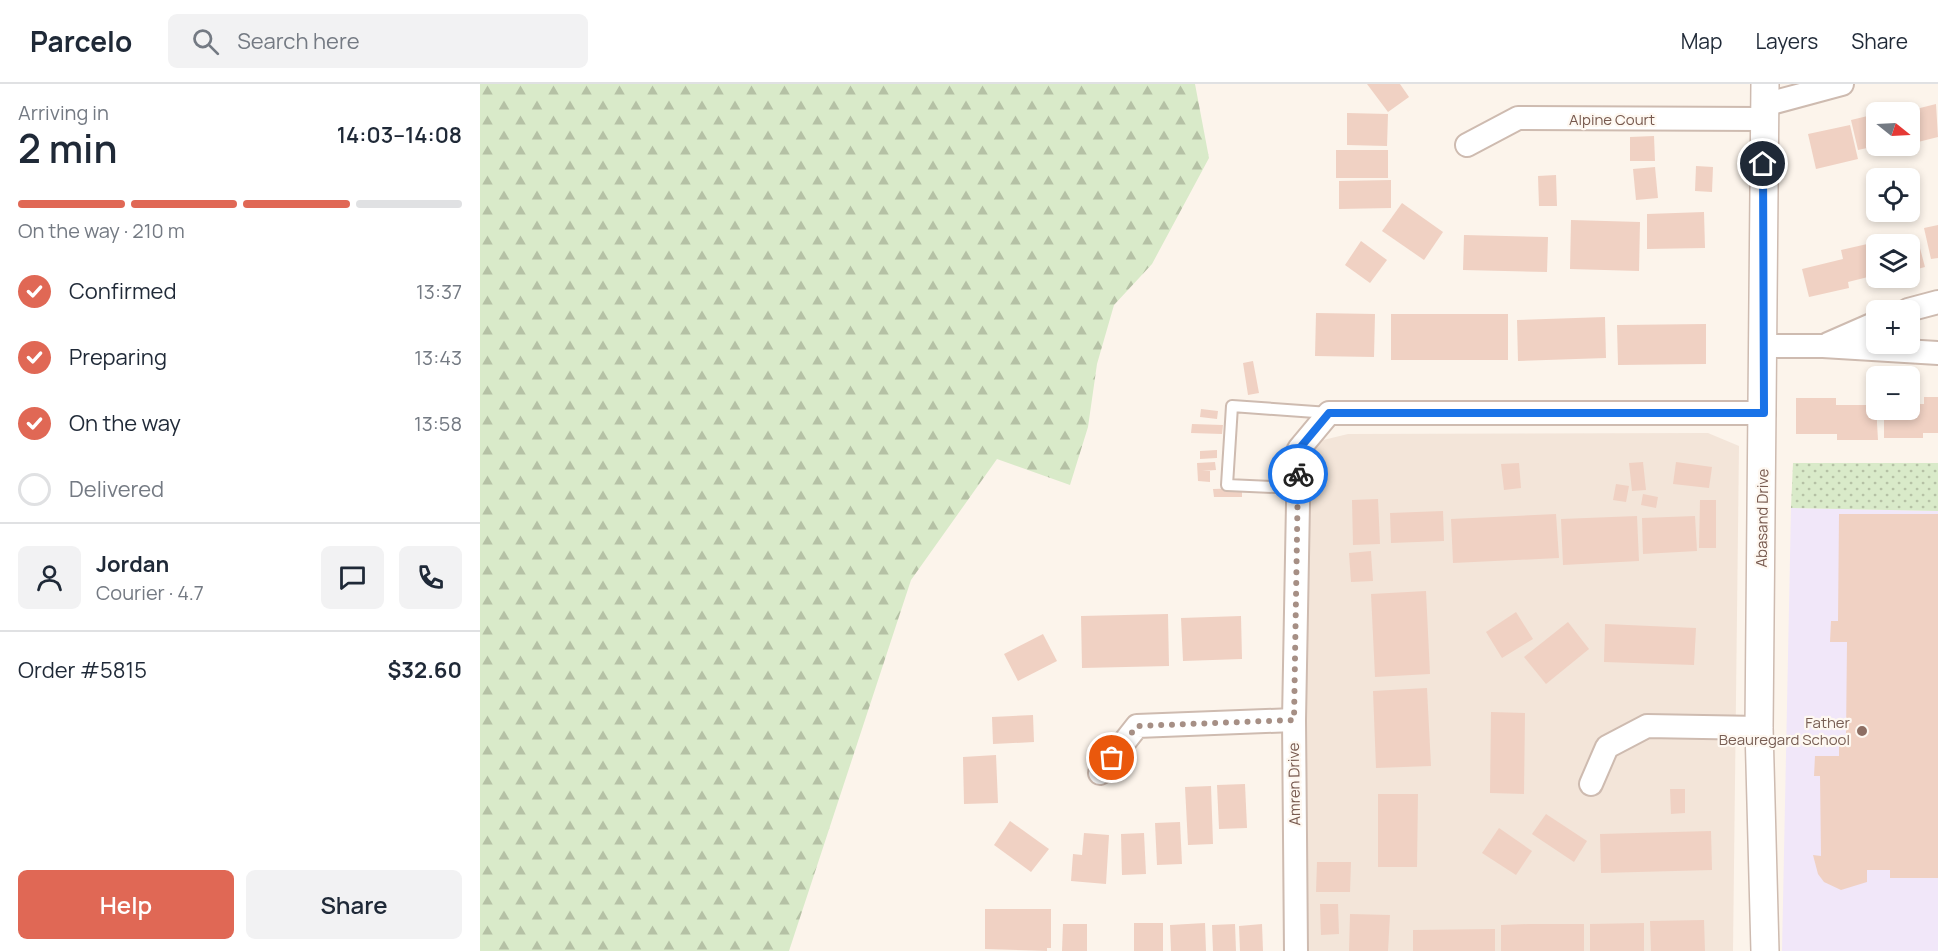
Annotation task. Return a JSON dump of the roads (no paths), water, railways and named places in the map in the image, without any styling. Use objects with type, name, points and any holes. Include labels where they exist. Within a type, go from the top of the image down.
[{"type":"street","name":"Alpine Court","points":[[1467,145],[1518,118],[1764,103],[1842,84]]},
{"type":"street","name":"Abasand Drive","points":[[1764,103],[1764,413],[1759,728],[1764,951]]},
{"type":"street","points":[[1920,307],[1938,302]]},
{"type":"street","points":[[1823,346],[1866,327]]},
{"type":"street","points":[[1764,346],[1823,346],[1938,353]]},
{"type":"street","points":[[1329,413],[1764,413]]},
{"type":"street","name":"Amren Drive","points":[[1296,951],[1294,720],[1299,449],[1329,413]]},
{"type":"street","points":[[1100,773],[1137,726],[1294,720]]},
{"type":"street","points":[[1591,784],[1607,747],[1647,726],[1759,728]]},
{"type":"lane","points":[[1298,488],[1227,485],[1232,406],[1329,413]]},
{"type":"place","name":"Father Beauregard School","points":[[1862,731]]}]
